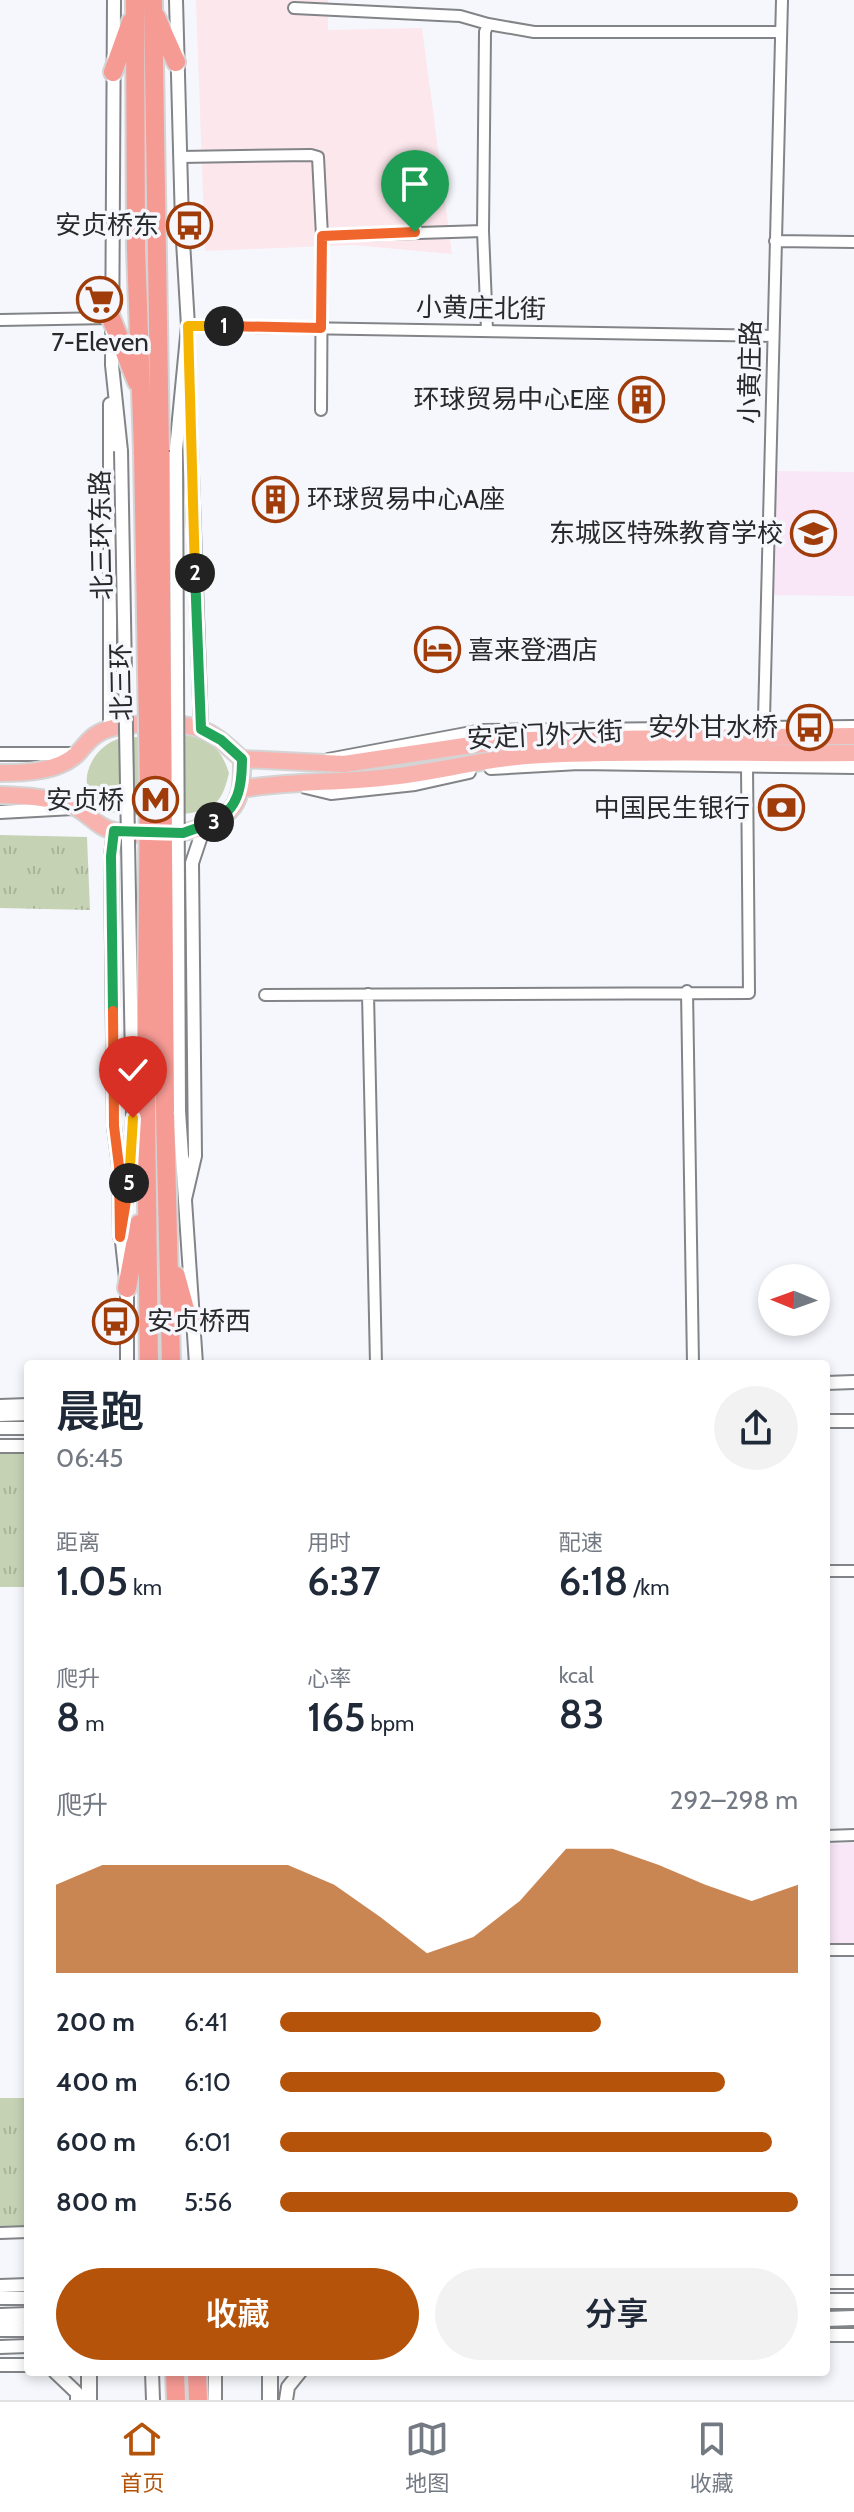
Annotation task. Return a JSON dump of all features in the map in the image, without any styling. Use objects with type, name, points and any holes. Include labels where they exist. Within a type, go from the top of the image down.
[{"type":"highway","points":[[113,72],[144,4]]},
{"type":"highway","points":[[144,4],[176,62]]},
{"type":"highway","name":"北三环","points":[[144,4],[136,248],[143,396],[160,451]]},
{"type":"highway","name":"北三环","points":[[144,4],[160,451],[149,772],[156,1113],[169,1248],[171,1360]]},
{"type":"highway","points":[[111,318],[143,396]]},
{"type":"highway","name":"北三环","points":[[149,1360],[146,1207],[156,1113]]},
{"type":"highway","points":[[127,1288],[137,1227],[146,1207]]},
{"type":"highway","points":[[169,1248],[185,1309],[195,1325]]},
{"type":"highway","points":[[175,2376],[176,2400]]},
{"type":"highway","points":[[197,2376],[198,2400]]},
{"type":"main road","points":[[0,773],[27,773],[57,765],[76,754],[85,742],[110,728],[178,725],[201,729],[221,740],[242,759],[241,789],[233,807],[204,827],[183,833],[114,831],[97,825],[77,807],[57,801],[0,795]]},
{"type":"main road","name":"安定门外大街","points":[[241,789],[287,782],[387,778],[475,761],[542,755],[748,746],[854,736]]},
{"type":"main road","name":"安定门外大街","points":[[242,759],[344,764],[523,740],[748,746],[854,753]]},
{"type":"main road","points":[[830,2301],[854,2301]]},
{"type":"main road","points":[[0,2316],[24,2315]]},
{"type":"main road","points":[[830,2319],[854,2318]]},
{"type":"main road","points":[[0,2329],[24,2329]]},
{"type":"main road","points":[[89,2376],[89,2400]]},
{"type":"main road","points":[[98,2376],[98,2400]]},
{"type":"main road","points":[[270,2376],[270,2400]]},
{"type":"main road","points":[[277,2376],[277,2400]]},
{"type":"street","name":"北三环东路","points":[[114,0],[112,365],[121,451],[156,1113]]},
{"type":"street","points":[[176,0],[201,729]]},
{"type":"street","name":"小黄庄路","points":[[687,991],[749,993],[748,746],[764,719],[782,0]]},
{"type":"street","points":[[294,8],[460,16],[534,32],[781,32]]},
{"type":"street","points":[[487,330],[483,231],[485,32],[488,24]]},
{"type":"street","points":[[180,157],[318,157],[322,236],[321,410]]},
{"type":"street","points":[[322,236],[483,231]]},
{"type":"street","points":[[775,241],[854,242]]},
{"type":"street","points":[[0,320],[111,318]]},
{"type":"street","name":"小黄庄北街","points":[[188,326],[773,336]]},
{"type":"street","points":[[187,344],[160,451],[156,1113],[185,1199],[196,1360]]},
{"type":"street","points":[[110,728],[109,421],[112,365]]},
{"type":"street","points":[[748,746],[854,727]]},
{"type":"street","points":[[748,746],[854,767]]},
{"type":"street","points":[[0,754],[76,754]]},
{"type":"street","points":[[0,812],[77,807]]},
{"type":"street","points":[[185,1199],[195,1156],[192,863],[204,827]]},
{"type":"street","points":[[114,831],[111,872],[114,1126],[119,1166],[120,1237],[127,1288],[127,1360]]},
{"type":"street","points":[[265,995],[687,991],[693,1360]]},
{"type":"street","points":[[368,994],[376,1360]]},
{"type":"street","points":[[120,1237],[131,1173],[156,1113]]},
{"type":"street","points":[[830,1383],[854,1382]]},
{"type":"street","points":[[0,1406],[24,1405]]},
{"type":"street","points":[[0,1415],[24,1414]]},
{"type":"street","points":[[830,1421],[854,1421]]},
{"type":"street","points":[[0,1428],[24,1428]]},
{"type":"street","points":[[0,1446],[24,1446]]},
{"type":"street","points":[[830,1571],[854,1571]]},
{"type":"street","points":[[830,1836],[854,1835]]},
{"type":"street","points":[[830,1950],[854,1950]]},
{"type":"street","points":[[0,2233],[24,2232]]},
{"type":"street","points":[[830,2282],[854,2282]]},
{"type":"street","points":[[0,2286],[24,2285]]},
{"type":"street","points":[[0,2298],[24,2298]]},
{"type":"street","points":[[830,2335],[854,2335]]},
{"type":"street","points":[[0,2347],[24,2346]]},
{"type":"street","points":[[0,2365],[24,2365]]},
{"type":"street","points":[[59,2376],[77,2393],[77,2400]]},
{"type":"street","points":[[152,2376],[153,2400]]},
{"type":"street","points":[[215,2376],[215,2400]]},
{"type":"street","points":[[286,2400],[288,2387],[297,2376]]},
{"type":"shaded area","points":[[196,0],[328,0],[328,30],[422,28],[452,254],[353,245],[205,251]]},
{"type":"shaded area","name":"东城区特殊教育学校","points":[[774,471],[854,472],[854,596],[772,595]]},
{"type":"shaded area","points":[[854,1843],[854,1946],[830,1947],[830,1844]]},
{"type":"green space","points":[[191,734],[216,748],[229,773],[221,795],[212,806],[191,813],[141,816],[103,809],[93,800],[88,790],[89,769],[94,758],[110,742],[121,738]]},
{"type":"green space","points":[[0,835],[87,837],[90,910],[0,908]]},
{"type":"green space","points":[[24,1453],[24,1587],[0,1587],[0,1454]]},
{"type":"green space","points":[[0,2098],[24,2098],[24,2228],[0,2228]]},
{"type":"place","name":"安贞桥东","points":[[190,225]]},
{"type":"place","name":"7-Eleven","points":[[100,299]]},
{"type":"place","name":"环球贸易中心E座","points":[[641,399]]},
{"type":"place","name":"环球贸易中心A座","points":[[276,499]]},
{"type":"place","name":"东城区特殊教育学校","points":[[814,533]]},
{"type":"place","name":"喜来登酒店","points":[[437,650]]},
{"type":"place","name":"安外甘水桥","points":[[809,727]]},
{"type":"place","name":"安贞桥","points":[[155,800]]},
{"type":"place","name":"中国民生银行","points":[[781,808]]},
{"type":"place","name":"安贞桥西","points":[[116,1321]]},
{"type":"route","points":[[133,1118],[131,1173],[120,1237],[119,1166],[114,1126],[111,856],[114,831],[183,833],[204,827],[220,819],[233,807],[241,789],[242,759],[221,740],[201,729],[188,326],[321,328],[322,236],[415,232]]}]
